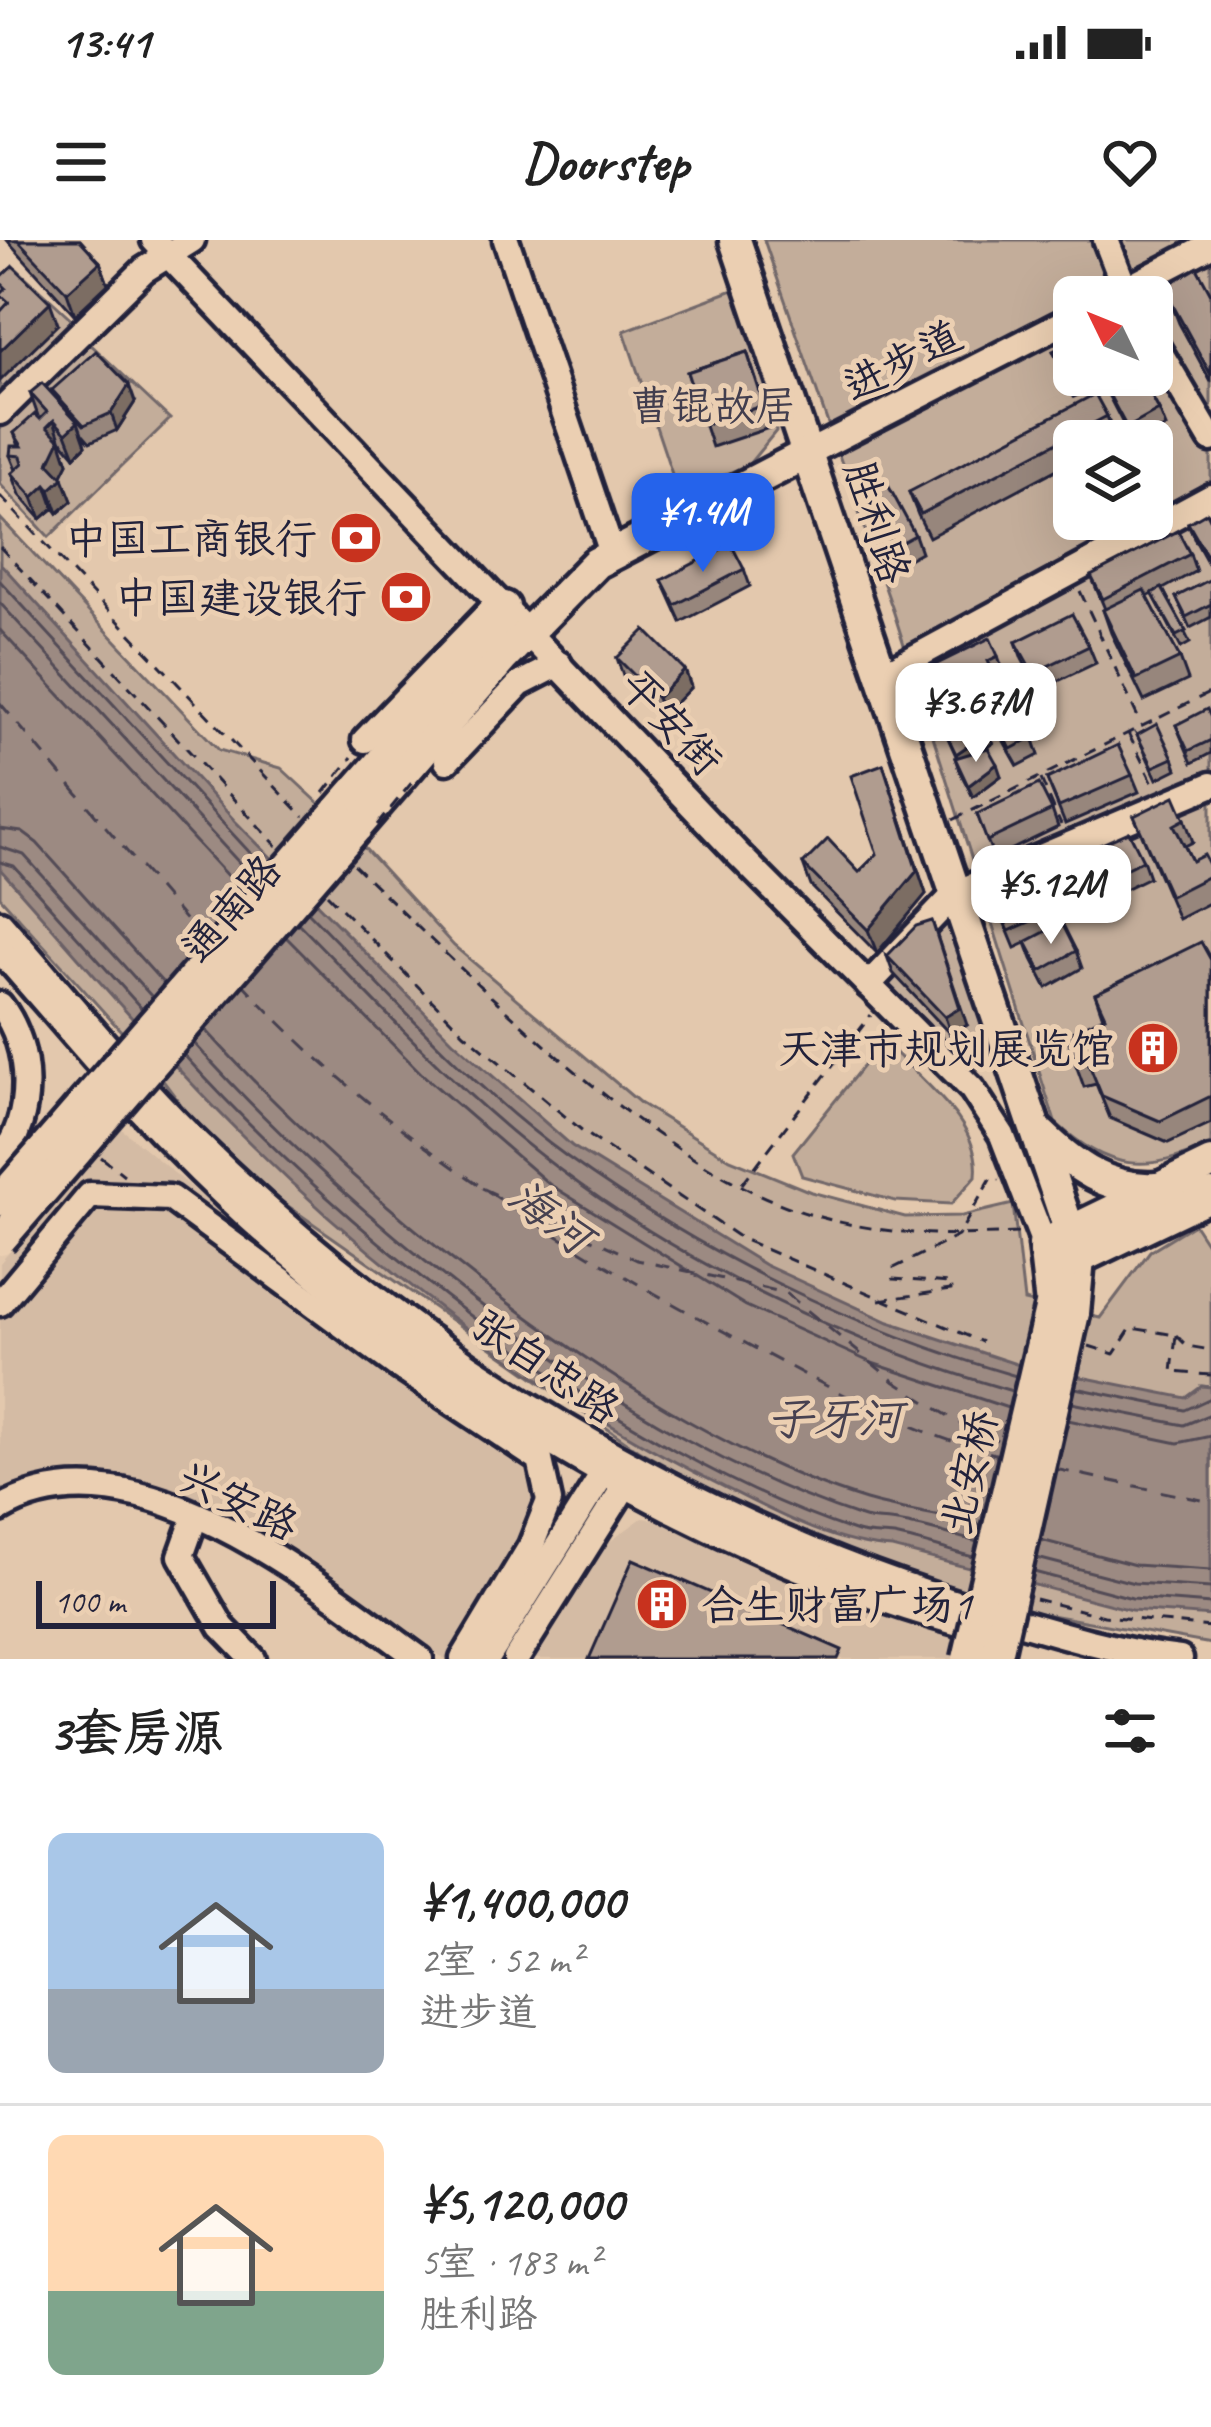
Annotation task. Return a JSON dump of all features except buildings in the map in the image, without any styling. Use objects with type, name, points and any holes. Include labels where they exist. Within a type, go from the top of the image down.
[{"type":"main road","name":"胜利路","points":[[735,240],[1036,1130],[1061,1264]]},
{"type":"main road","name":"进步道","points":[[527,631],[579,578],[612,553],[810,452]]},
{"type":"main road","name":"通南路","points":[[0,1240],[500,626],[501,605]]},
{"type":"main road","name":"通南路","points":[[337,824],[527,631]]},
{"type":"main road","points":[[0,1200],[337,824]]},
{"type":"main road","points":[[1036,1130],[1075,1165],[1105,1181],[1165,1186]]},
{"type":"main road","points":[[1061,1264],[1165,1186],[1211,1163]]},
{"type":"main road","points":[[1061,1264],[1210,1199]]},
{"type":"main road","name":"北安桥","points":[[968,1659],[1061,1264]]},
{"type":"main road","name":"北安桥","points":[[996,1659],[1061,1264]]},
{"type":"street","points":[[0,412],[160,247],[192,240]]},
{"type":"street","points":[[506,240],[612,553]]},
{"type":"street","points":[[1106,240],[1116,276]]},
{"type":"street","points":[[1155,276],[1211,245]]},
{"type":"street","name":"平安街","points":[[160,247],[972,1089],[994,1120],[1061,1264]]},
{"type":"street","name":"进步道","points":[[810,452],[1053,328]]},
{"type":"street","points":[[1173,375],[1211,440]]},
{"type":"street","points":[[884,674],[1211,497]]},
{"type":"street","points":[[364,740],[501,605]]},
{"type":"street","points":[[447,761],[520,684],[560,664]]},
{"type":"street","points":[[876,993],[956,892],[1211,785]]},
{"type":"street","name":"张自忠路","points":[[0,923],[192,1137],[260,1201],[404,1316],[619,1472],[934,1597],[1047,1630],[1180,1659]]},
{"type":"street","name":"张自忠路","points":[[0,950],[176,1148],[393,1333],[619,1472],[784,1561],[922,1614],[1108,1659]]},
{"type":"street","points":[[0,1005],[15,1023],[27,1087],[11,1147],[0,1160]]},
{"type":"street","name":"张自忠路","points":[[0,1303],[90,1195],[170,1198],[397,1365],[540,1460],[549,1501],[531,1546],[463,1659]]},
{"type":"street","points":[[487,1659],[619,1472]]},
{"type":"street","points":[[516,1659],[619,1472]]},
{"type":"street","name":"兴安路","points":[[0,1509],[69,1487],[120,1492],[195,1516],[273,1556],[420,1659]]},
{"type":"street","points":[[195,1516],[181,1556],[222,1627],[253,1659]]},
{"type":"path","points":[[0,496],[337,824]]},
{"type":"path","points":[[0,547],[280,849]]},
{"type":"path","points":[[1072,573],[1142,725]]},
{"type":"path","points":[[935,829],[1211,692]]},
{"type":"path","points":[[1128,732],[1164,807]]},
{"type":"path","points":[[1040,777],[1071,846]]},
{"type":"path","points":[[350,861],[569,1065],[658,1132],[742,1184],[807,1213],[892,1233],[958,1236],[1061,1264],[1114,1354],[1131,1328],[1176,1335],[1187,1346],[1211,1350]]},
{"type":"path","points":[[322,889],[464,1033],[584,1132],[742,1239],[982,1342]]},
{"type":"path","points":[[742,1184],[876,993]]},
{"type":"path","points":[[877,1300],[951,1290],[950,1283],[893,1279],[894,1268],[958,1236],[992,1178],[1028,1192]]},
{"type":"path","points":[[1176,1335],[1172,1372],[1211,1375]]},
{"type":"path","points":[[1035,1599],[1105,1616],[1211,1627]]},
{"type":"shaded area","points":[[118,1126],[285,1266],[429,1375],[551,1456],[561,1493],[554,1515],[463,1659],[445,1659],[247,1529],[163,1489],[112,1473],[78,1470],[0,1489],[0,1263]]},
{"type":"shaded area","points":[[642,1518],[659,1520],[886,1616],[1036,1659],[533,1659],[608,1543]]},
{"type":"green space","points":[[764,240],[1211,240],[1211,1144],[1167,1160],[1129,1163],[1093,1150],[1055,1122],[894,613]]},
{"type":"green space","points":[[17,269],[79,326],[0,403],[0,286]]},
{"type":"green space","name":"曹锟故居","points":[[733,290],[770,388],[776,431],[749,464],[679,495],[624,331]]},
{"type":"green space","points":[[86,340],[170,419],[49,537],[0,484],[0,425]]},
{"type":"green space","name":"子牙河","points":[[0,518],[219,750],[281,768],[348,830],[454,946],[640,1103],[730,1159],[811,1192],[905,1217],[962,1216],[1013,1204],[1024,1301],[1100,1318],[1150,1251],[1194,1224],[1211,1250],[1211,1387],[1202,1386],[1211,1398],[1211,1644],[1023,1610],[921,1580],[757,1517],[638,1450],[265,1190],[200,1130],[149,1062],[0,897]]},
{"type":"green space","points":[[948,909],[990,1056],[977,1071],[881,980]]},
{"type":"green space","points":[[875,1051],[894,1051],[936,1092],[970,1140],[976,1176],[951,1204],[895,1201],[802,1176],[793,1153]]},
{"type":"water","name":"子牙河","points":[[0,563],[235,821],[454,1042],[572,1146],[765,1265],[889,1322],[1016,1364],[1186,1398],[1202,1386],[1211,1387],[1211,1616],[1131,1610],[848,1540],[784,1516],[597,1417],[474,1334],[358,1242],[219,1112],[0,869]]},
{"type":"ferry route","points":[[0,703],[206,944]]},
{"type":"ferry route","points":[[241,982],[355,1091],[544,1228],[840,1393],[934,1435],[999,1455]]},
{"type":"ferry route","points":[[482,1188],[637,1260],[786,1293],[895,1382],[964,1426],[1005,1443]]},
{"type":"ferry route","points":[[1055,1469],[1211,1502]]},
{"type":"place","name":"中国工商银行","points":[[356,538]]},
{"type":"place","name":"中国建设银行","points":[[406,597]]},
{"type":"place","name":"天津市规划展览馆","points":[[1153,1048]]},
{"type":"place","name":"合生财富广场1","points":[[662,1604]]},
{"type":"water label","name":"海河","points":[[551,1216]]}]
